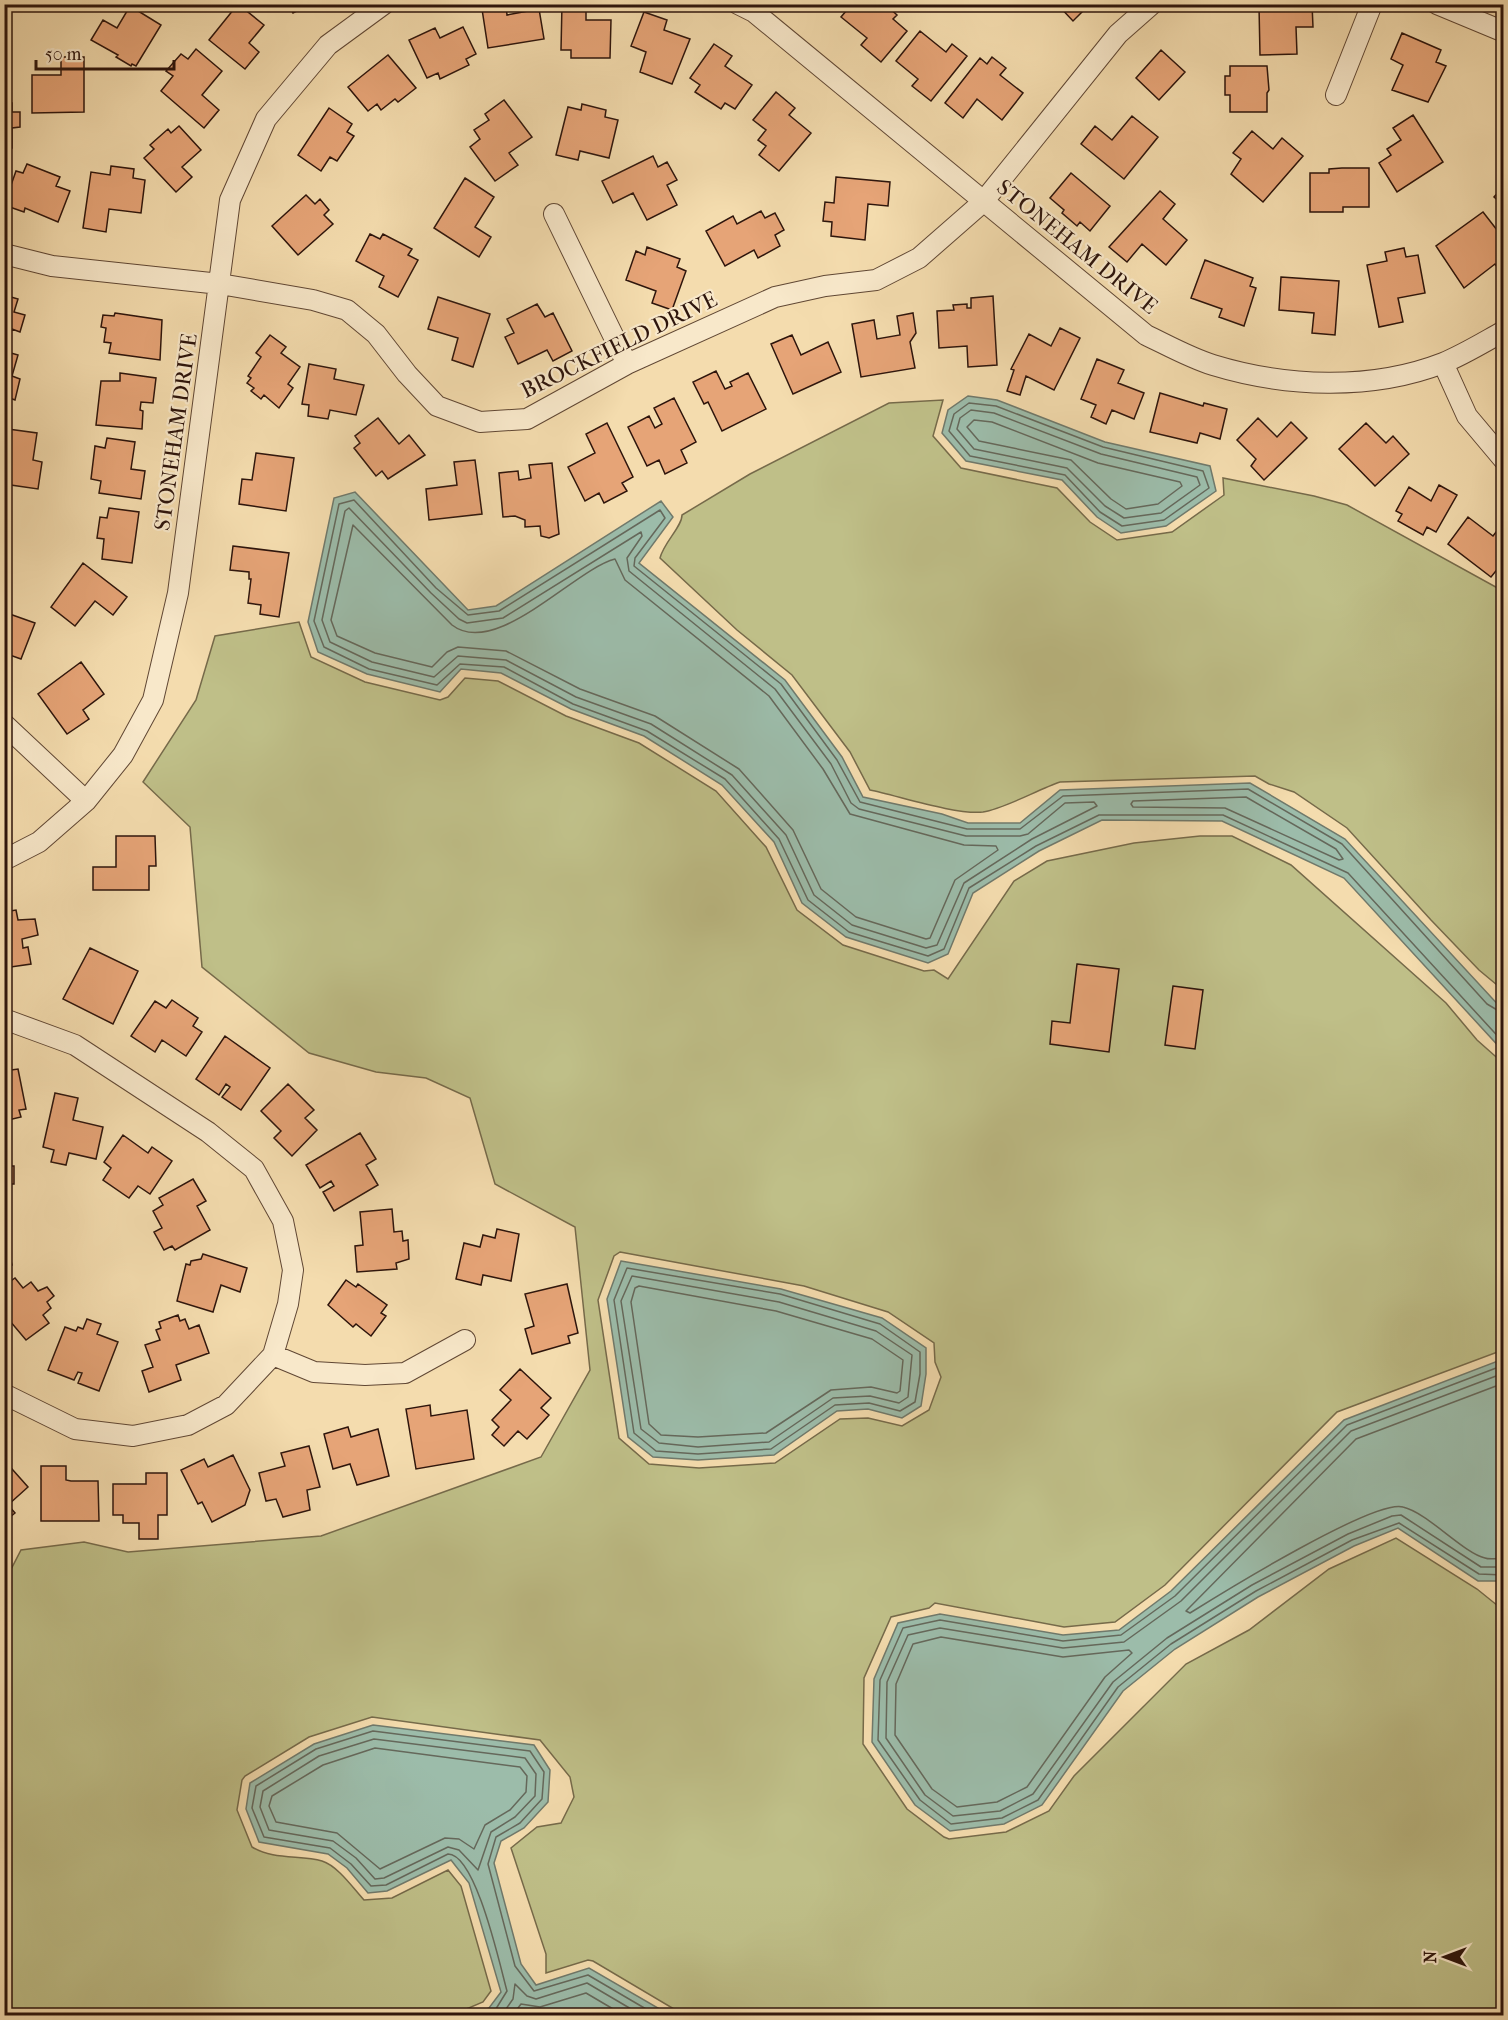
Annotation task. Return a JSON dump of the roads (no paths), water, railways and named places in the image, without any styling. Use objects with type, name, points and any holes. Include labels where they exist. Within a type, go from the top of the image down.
[{"type":"street","name":"STONEHAM DRIVE","points":[[4,860],[39,842],[86,801],[123,755],[153,700],[178,593],[230,200],[266,119],[328,45],[384,4]]},
{"type":"street","name":"STONEHAM DRIVE","points":[[738,4],[754,12],[1146,334],[1210,364],[1272,380],[1337,382],[1393,376],[1443,363],[1503,332]]},
{"type":"street","name":"BROCKFIELD DRIVE","points":[[4,254],[52,266],[220,284],[314,300],[347,310],[376,334],[407,374],[437,406],[480,422],[527,419],[627,364],[775,297],[825,286],[876,280],[919,258],[983,202],[1118,34],[1152,4]]},
{"type":"street","points":[[1336,95],[1372,4]]},
{"type":"street","points":[[1437,4],[1502,31]]},
{"type":"street","points":[[554,214],[627,364]]},
{"type":"street","points":[[1443,363],[1467,416],[1503,460]]},
{"type":"street","points":[[4,724],[86,801]]},
{"type":"street","points":[[4,1020],[75,1045],[208,1132],[254,1169],[283,1221],[292,1270],[288,1304],[273,1355],[226,1405],[188,1425],[133,1436],[75,1429],[4,1394]]},
{"type":"street","points":[[273,1355],[314,1372],[365,1375],[405,1373],[465,1341]]},
{"type":"water","points":[[968,396],[997,400],[1105,442],[1210,466],[1216,491],[1166,526],[1121,533],[1097,517],[1062,480],[966,461],[942,433],[948,410]]},
{"type":"water","points":[[355,492],[468,610],[496,606],[661,501],[673,517],[639,563],[785,680],[842,757],[863,797],[942,814],[968,823],[1020,823],[1060,790],[1250,783],[1345,839],[1503,1010],[1503,1051],[1344,878],[1222,821],[1102,820],[1039,851],[973,893],[948,954],[928,963],[846,937],[802,903],[774,842],[722,785],[644,736],[571,709],[501,673],[461,669],[440,692],[367,674],[318,652],[308,622],[334,498]]},
{"type":"water","points":[[621,1261],[781,1289],[882,1318],[926,1348],[926,1374],[921,1406],[902,1418],[868,1409],[837,1411],[774,1455],[698,1460],[653,1457],[628,1437],[607,1299]]},
{"type":"water","points":[[1503,1359],[1503,1581],[1478,1581],[1398,1528],[1354,1546],[1258,1597],[1175,1649],[1123,1691],[1042,1805],[1004,1824],[950,1831],[915,1805],[872,1742],[874,1679],[898,1623],[940,1614],[1063,1635],[1119,1630],[1171,1591],[1344,1420]]},
{"type":"water","points":[[373,1725],[534,1745],[550,1770],[548,1802],[524,1828],[501,1841],[494,1863],[521,1964],[536,1985],[589,1968],[670,2015],[472,2015],[489,2008],[501,1992],[469,1883],[451,1860],[387,1891],[368,1893],[347,1868],[328,1854],[259,1842],[246,1809],[250,1783],[314,1744]]}]
